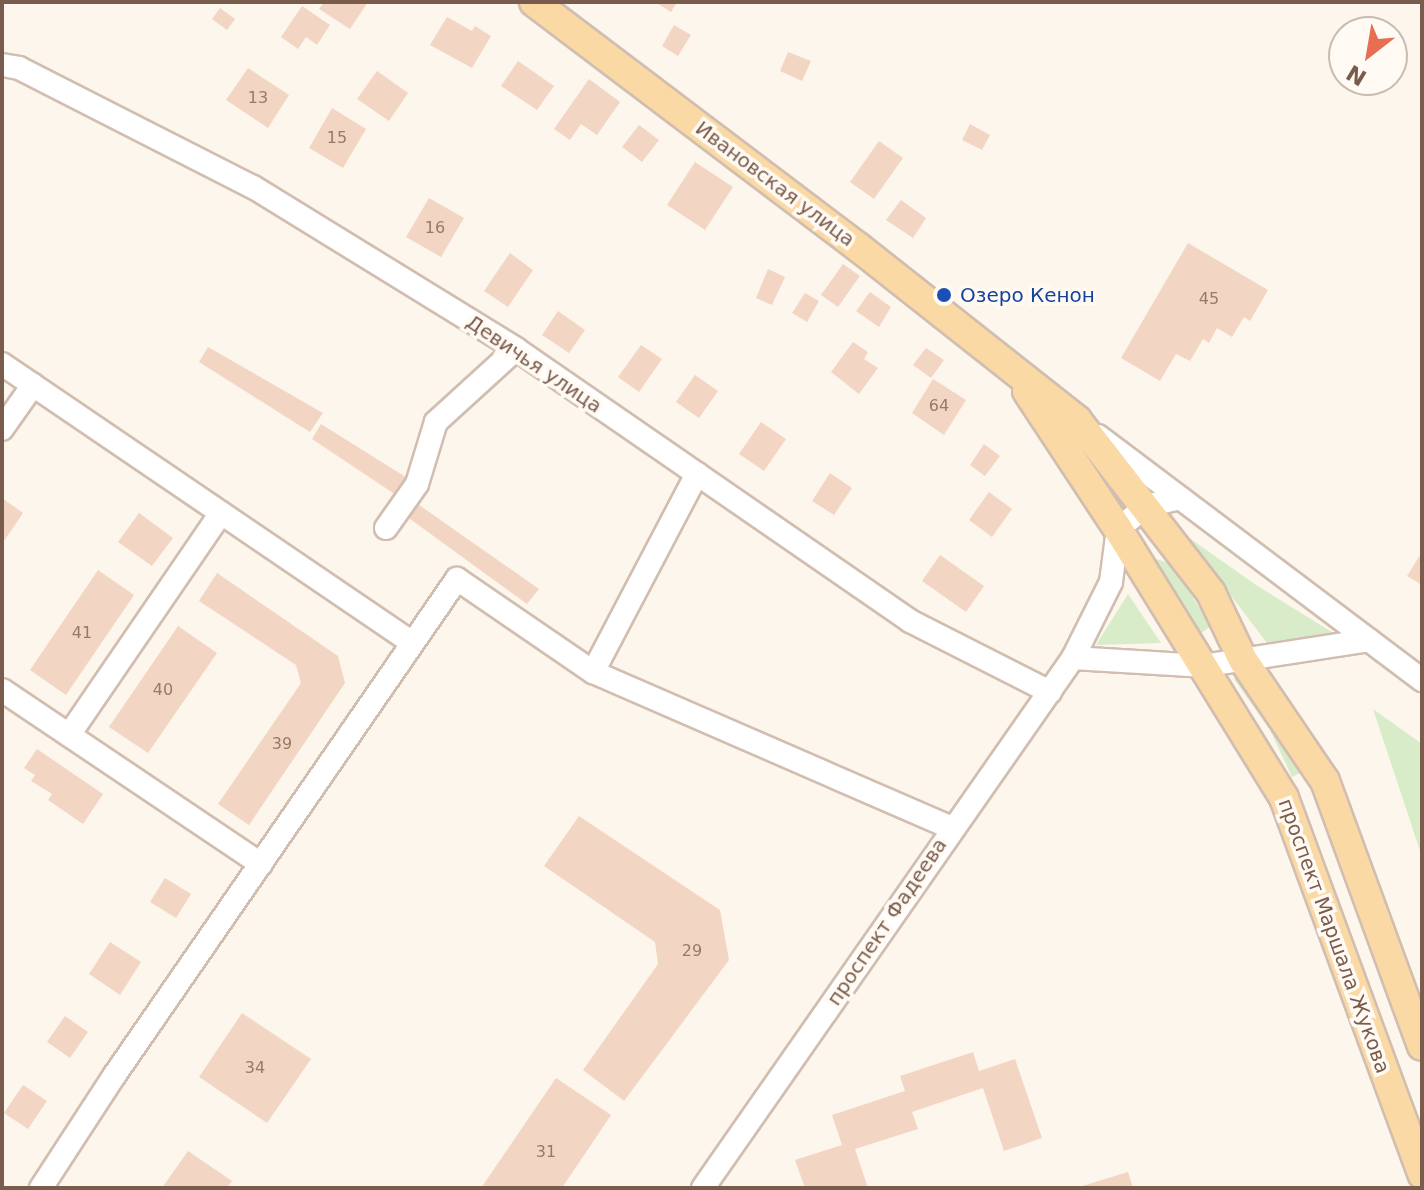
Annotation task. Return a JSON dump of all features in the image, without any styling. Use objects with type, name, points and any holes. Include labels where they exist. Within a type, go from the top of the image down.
[{"type":"main road","name":"Ивановская улица","points":[[534,2],[858,247],[1077,420],[1211,593],[1243,660]]},
{"type":"main road","name":"проспект Маршала Жукова","points":[[1014,370],[1118,529],[1284,798],[1422,1174]]},
{"type":"main road","points":[[1243,660],[1325,781],[1422,1046]]},
{"type":"street","name":"Девичья улица","points":[[2,65],[19,68],[253,187],[516,349],[910,621],[1050,692]]},
{"type":"street","points":[[386,528],[417,484],[436,422],[516,349]]},
{"type":"street","points":[[2,364],[412,643]]},
{"type":"street","points":[[2,429],[33,385]]},
{"type":"street","points":[[1077,420],[1422,680]]},
{"type":"street","points":[[593,672],[697,474]]},
{"type":"street","points":[[1118,529],[1146,506],[1180,498]]},
{"type":"street","points":[[69,735],[221,513]]},
{"type":"street","name":"проспект Фадеева","points":[[703,1188],[1073,658],[1111,582],[1118,529]]},
{"type":"street","points":[[41,1188],[114,1076],[457,579],[593,672],[952,828]]},
{"type":"street","points":[[1073,658],[1202,666],[1369,640]]},
{"type":"street","points":[[2,690],[261,864]]},
{"type":"green space","points":[[1185,535],[1256,585],[1335,634],[1276,655]]},
{"type":"green space","points":[[1156,559],[1172,564],[1211,626],[1200,634],[1156,570]]},
{"type":"green space","points":[[1128,594],[1161,643],[1096,645]]},
{"type":"green space","points":[[1246,675],[1304,771],[1292,777],[1270,730],[1234,679]]},
{"type":"green space","points":[[1373,709],[1422,744],[1422,857]]},
{"type":"building","points":[[324,2],[368,2],[350,29],[319,9]]},
{"type":"building","points":[[655,2],[677,2],[671,12]]},
{"type":"building","points":[[302,6],[330,25],[317,45],[306,37],[298,49],[281,37]]},
{"type":"building","points":[[220,8],[235,19],[227,30],[212,19]]},
{"type":"building","points":[[447,17],[472,31],[475,26],[491,36],[472,68],[430,45]]},
{"type":"building","points":[[674,25],[691,35],[678,56],[662,46]]},
{"type":"building","points":[[788,52],[811,61],[802,81],[780,71]]},
{"type":"building","points":[[518,61],[554,86],[537,110],[501,86]]},
{"type":"building","points":[[248,68],[289,95],[268,128],[226,100]]},
{"type":"building","points":[[377,71],[408,93],[389,121],[357,99]]},
{"type":"building","points":[[589,79],[620,102],[597,135],[581,124],[570,140],[554,129]]},
{"type":"building","points":[[332,108],[366,129],[343,168],[309,148]]},
{"type":"building","points":[[970,124],[990,135],[982,150],[962,140]]},
{"type":"building","points":[[639,125],[659,140],[642,162],[622,147]]},
{"type":"building","points":[[879,141],[903,158],[874,199],[850,182]]},
{"type":"building","points":[[695,162],[733,187],[705,230],[667,205]]},
{"type":"building","points":[[429,198],[464,218],[441,257],[406,237]]},
{"type":"building","points":[[901,200],[926,218],[913,238],[886,220]]},
{"type":"building","points":[[1188,243],[1268,290],[1250,321],[1244,317],[1232,337],[1217,328],[1209,343],[1203,339],[1190,361],[1176,354],[1160,381],[1121,358]]},
{"type":"building","points":[[510,253],[533,270],[508,307],[484,291]]},
{"type":"building","points":[[843,264],[860,276],[838,307],[821,295]]},
{"type":"building","points":[[768,269],[785,277],[772,305],[756,298]]},
{"type":"building","points":[[870,292],[891,307],[879,327],[856,311]]},
{"type":"building","points":[[805,293],[819,301],[807,322],[792,313]]},
{"type":"building","points":[[558,311],[585,330],[569,353],[542,335]]},
{"type":"building","points":[[853,342],[868,352],[864,359],[878,368],[859,394],[831,372]]},
{"type":"building","points":[[641,345],[662,359],[639,392],[618,377]]},
{"type":"building","points":[[208,347],[323,413],[310,432],[199,362]]},
{"type":"building","points":[[926,348],[944,360],[931,378],[913,365]]},
{"type":"building","points":[[695,375],[718,391],[699,418],[676,402]]},
{"type":"building","points":[[933,379],[966,400],[944,435],[912,413]]},
{"type":"building","points":[[761,422],[786,439],[764,471],[739,454]]},
{"type":"building","points":[[321,424],[412,481],[399,497],[312,439]]},
{"type":"building","points":[[984,444],[1000,456],[985,476],[970,465]]},
{"type":"building","points":[[830,473],[852,488],[834,515],[812,501]]},
{"type":"building","points":[[989,492],[1012,509],[992,537],[969,520]]},
{"type":"building","points":[[2,498],[23,513],[2,544]]},
{"type":"building","points":[[412,500],[539,589],[527,604],[406,516]]},
{"type":"building","points":[[139,513],[173,538],[152,566],[118,542]]},
{"type":"building","points":[[1422,552],[1422,585],[1407,576]]},
{"type":"building","points":[[940,555],[984,586],[966,612],[922,581]]},
{"type":"building","points":[[98,570],[134,595],[66,695],[30,670]]},
{"type":"building","points":[[217,573],[338,656],[345,683],[249,825],[218,804],[301,683],[296,665],[199,601]]},
{"type":"building","points":[[178,626],[217,653],[148,753],[109,727]]},
{"type":"building","points":[[37,749],[103,794],[83,824],[48,800],[52,794],[31,781],[35,775],[24,768]]},
{"type":"building","points":[[579,816],[720,910],[729,960],[624,1101],[583,1070],[658,964],[655,942],[544,866]]},
{"type":"building","points":[[165,878],[191,894],[176,918],[150,902]]},
{"type":"building","points":[[110,942],[141,962],[120,995],[89,974]]},
{"type":"building","points":[[242,1013],[311,1059],[267,1123],[199,1077]]},
{"type":"building","points":[[65,1016],[88,1032],[70,1058],[47,1042]]},
{"type":"building","points":[[973,1052],[979,1071],[1015,1059],[1042,1138],[1004,1151],[983,1088],[912,1112],[918,1129],[855,1149],[868,1188],[805,1188],[795,1160],[842,1145],[832,1115],[905,1091],[900,1076]]},
{"type":"building","points":[[556,1078],[611,1115],[562,1188],[481,1188]]},
{"type":"building","points":[[23,1085],[47,1101],[28,1129],[4,1113]]},
{"type":"building","points":[[188,1151],[232,1181],[227,1188],[162,1188]]},
{"type":"building","points":[[1128,1172],[1133,1188],[1079,1188],[1079,1187]]},
{"type":"place","name":"Озеро Кенон","points":[[944,295]]}]
